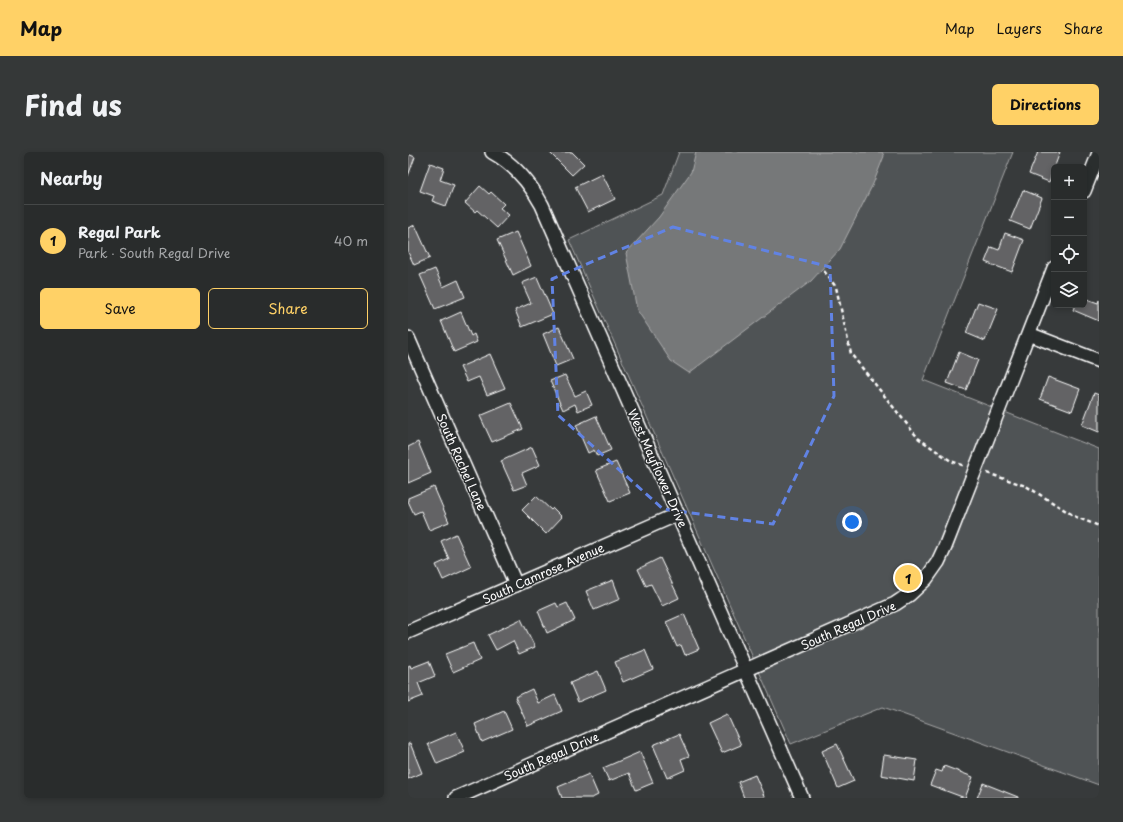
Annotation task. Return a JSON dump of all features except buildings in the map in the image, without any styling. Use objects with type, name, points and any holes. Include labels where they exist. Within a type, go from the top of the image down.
[{"type":"street","name":"West Mayflower Drive","points":[[492,152],[510,164],[521,174],[534,190],[542,205],[802,798]]},
{"type":"street","points":[[1087,186],[1096,171],[1099,153]]},
{"type":"street","name":"South Regal Drive","points":[[456,798],[833,632],[895,604],[910,594],[926,579],[946,547],[1052,272]]},
{"type":"street","points":[[1028,334],[1099,361]]},
{"type":"street","name":"South Rachel Lane","points":[[408,338],[516,585]]},
{"type":"street","name":"South Camrose Avenue","points":[[408,632],[678,514]]},
{"type":"path","points":[[824,271],[836,287],[851,354],[918,438],[951,461],[1026,486],[1076,517],[1099,526]]},
{"type":"highlighted area","points":[[673,227],[830,267],[834,396],[773,524],[663,509],[558,415],[552,279]]},
{"type":"shaded area","points":[[679,152],[1013,152],[923,380],[1099,449],[1099,785],[883,707],[791,744],[569,240],[663,195]]},
{"type":"shaded area","points":[[696,152],[882,152],[884,156],[873,184],[840,249],[811,281],[689,373],[671,361],[637,310],[626,253],[659,217],[691,172]]},
{"type":"place","name":"Regal Park","points":[[908,578]]}]
